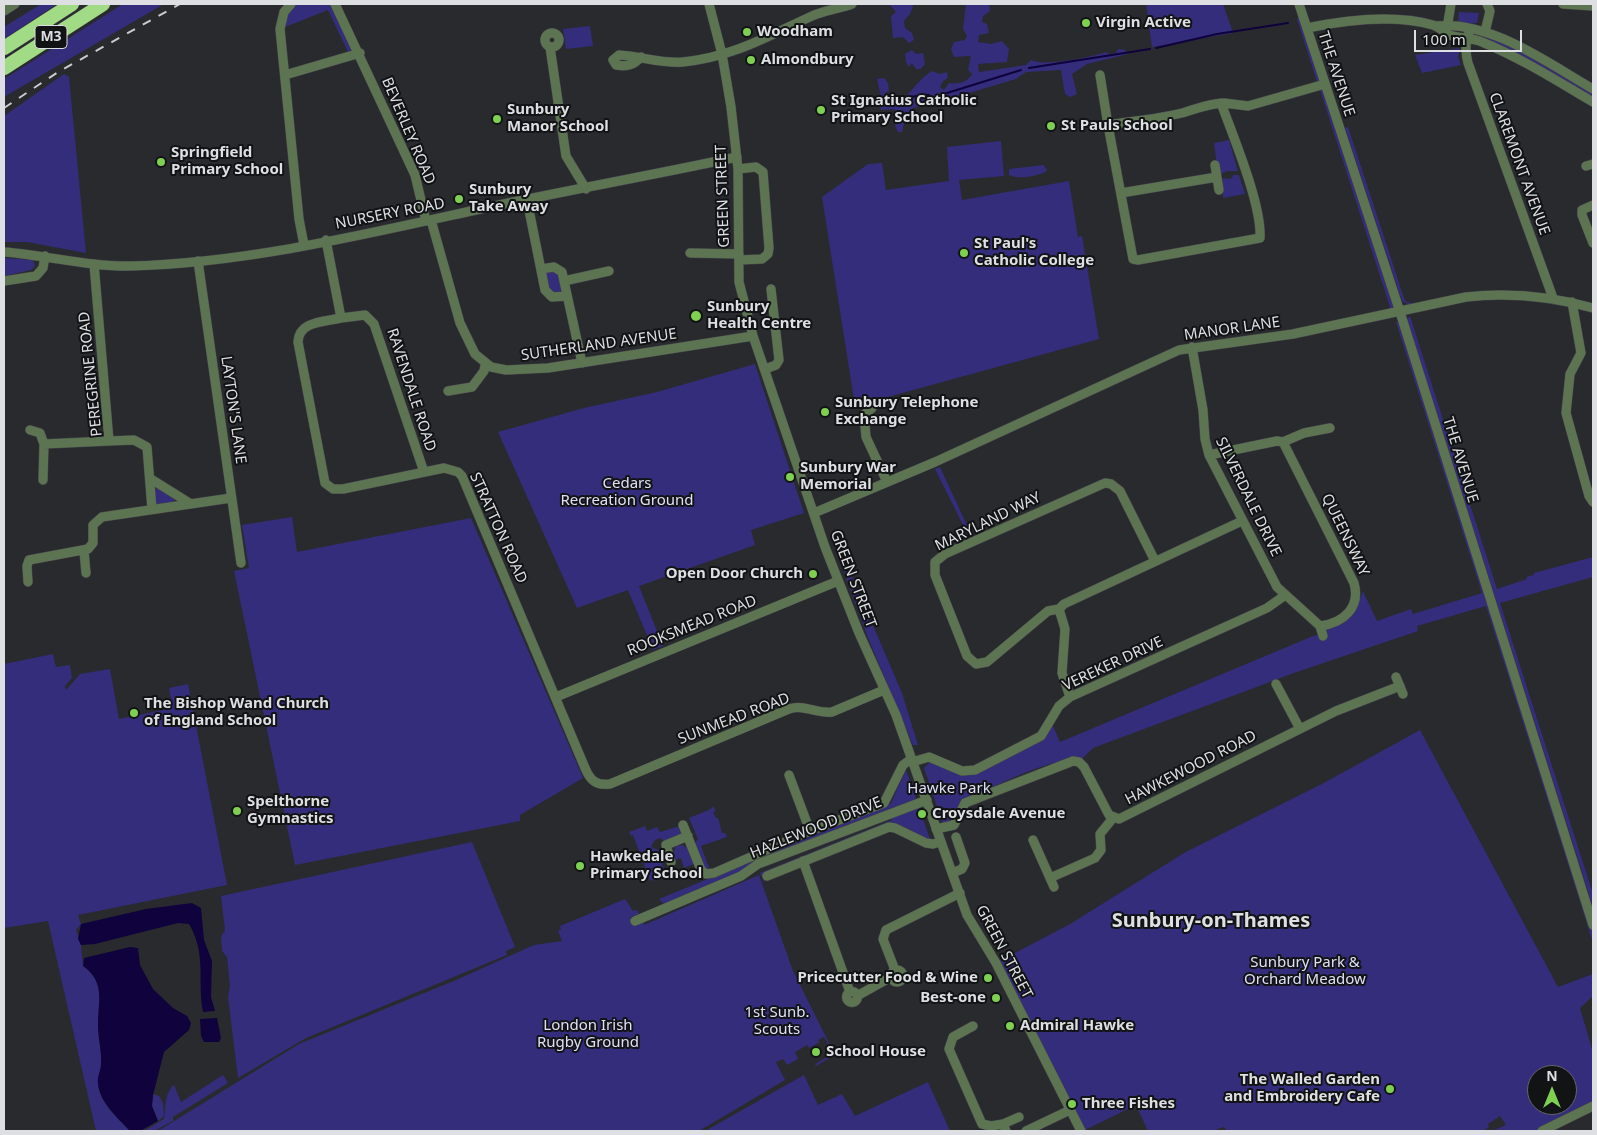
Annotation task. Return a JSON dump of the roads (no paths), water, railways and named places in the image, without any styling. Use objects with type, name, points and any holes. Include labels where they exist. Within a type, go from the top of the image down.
[{"type":"highway","name":"M3","points":[[4,48],[72,4]]},
{"type":"highway","name":"M3","points":[[4,68],[103,4]]},
{"type":"street","points":[[4,11],[15,4]]},
{"type":"street","points":[[291,4],[280,20],[299,219],[304,245]]},
{"type":"street","name":"BEVERLEY ROAD","points":[[336,4],[415,175],[428,221]]},
{"type":"street","name":"GREEN STREET","points":[[709,4],[722,54],[737,157],[741,293],[753,336],[838,581],[884,690],[927,800],[940,842],[967,914],[996,963],[1081,1131]]},
{"type":"street","points":[[641,57],[682,62],[722,54],[753,45],[814,15],[850,4]]},
{"type":"street","name":"THE AVENUE","points":[[1299,4],[1400,312],[1593,925]]},
{"type":"street","points":[[1448,34],[1451,4]]},
{"type":"street","points":[[1483,35],[1490,11],[1487,4]]},
{"type":"street","points":[[1563,4],[1593,6]]},
{"type":"street","points":[[1307,28],[1365,20],[1400,20],[1434,26],[1448,24],[1479,29],[1500,50],[1593,102]]},
{"type":"street","points":[[1434,26],[1448,34],[1468,39],[1483,35],[1521,47],[1593,89]]},
{"type":"street","points":[[1468,39],[1468,33],[1472,28]]},
{"type":"street","name":"CLAREMONT AVENUE","points":[[1468,39],[1466,54],[1468,63],[1553,298]]},
{"type":"street","points":[[550,47],[566,156],[586,189]]},
{"type":"street","points":[[285,75],[360,53]]},
{"type":"street","points":[[1100,75],[1133,259],[1157,257],[1260,238],[1261,228],[1254,202],[1222,103]]},
{"type":"street","points":[[1108,125],[1182,113],[1222,103],[1248,106],[1325,84]]},
{"type":"street","name":"NURSERY ROAD","points":[[4,252],[94,264],[128,266],[198,261],[304,245],[737,157]]},
{"type":"street","points":[[1215,165],[1219,190]]},
{"type":"street","points":[[690,253],[762,259],[768,254],[763,172],[756,166],[738,169]]},
{"type":"street","points":[[1121,193],[1217,177]]},
{"type":"street","points":[[527,200],[547,294],[556,298],[567,296]]},
{"type":"street","points":[[1593,206],[1582,210],[1582,215],[1593,243]]},
{"type":"street","points":[[428,221],[460,323],[475,354],[485,365],[484,371],[472,387],[448,391]]},
{"type":"street","points":[[326,240],[340,318]]},
{"type":"street","points":[[4,281],[36,276],[43,268],[45,256]]},
{"type":"street","name":"LAYTON'S LANE","points":[[198,261],[231,498],[242,563]]},
{"type":"street","name":"PEREGRINE ROAD","points":[[94,264],[109,441],[134,440],[144,443],[149,452],[152,510]]},
{"type":"street","points":[[541,269],[558,268],[562,272],[582,363]]},
{"type":"street","points":[[564,282],[609,271]]},
{"type":"street","points":[[765,369],[776,365],[779,360],[771,289]]},
{"type":"street","name":"MANOR LANE","points":[[814,513],[887,482],[1157,358],[1192,347],[1293,334],[1466,297],[1487,295],[1553,298],[1593,308]]},
{"type":"street","points":[[1572,302],[1581,353],[1570,374],[1566,413],[1589,496],[1593,502]]},
{"type":"street","name":"RAVENDALE ROAD","points":[[340,318],[365,315],[374,324],[424,472]]},
{"type":"street","name":"STRATTON ROAD","points":[[340,318],[306,326],[298,336],[325,483],[333,489],[343,489],[424,472],[451,469],[462,476],[589,776],[595,782]]},
{"type":"street","name":"SUTHERLAND AVENUE","points":[[485,365],[506,370],[533,369],[753,336]]},
{"type":"street","name":"SILVERDALE DRIVE","points":[[1192,347],[1203,410],[1205,439],[1210,455],[1242,521],[1277,587],[1284,596]]},
{"type":"street","points":[[872,408],[864,415],[866,437],[887,482]]},
{"type":"street","points":[[1210,455],[1276,441],[1283,442],[1304,432],[1330,428]]},
{"type":"street","points":[[30,430],[40,433],[44,444],[44,480]]},
{"type":"street","points":[[44,444],[109,441]]},
{"type":"street","name":"QUEENSWAY","points":[[1283,442],[1356,591],[1355,603],[1350,613],[1332,624],[1320,626]]},
{"type":"street","points":[[150,479],[190,504]]},
{"type":"street","name":"MARYLAND WAY","points":[[1155,561],[1120,491],[1111,484],[1105,483],[939,558],[935,562],[935,575],[964,647],[971,662],[976,664],[987,662],[1048,611],[1059,609],[1064,604],[1242,521]]},
{"type":"street","points":[[28,582],[28,563],[32,558],[84,551],[93,543],[92,529],[97,520],[231,498]]},
{"type":"street","points":[[84,551],[86,573]]},
{"type":"street","name":"ROOKSMEAD ROAD","points":[[556,697],[838,581]]},
{"type":"street","points":[[1284,596],[1295,602],[1320,626],[1323,636]]},
{"type":"street","name":"VEREKER DRIVE","points":[[911,760],[929,757],[962,771],[975,770],[1042,736],[1059,706],[1070,697],[1267,608],[1284,596]]},
{"type":"street","points":[[1059,609],[1065,629],[1062,673],[1070,697]]},
{"type":"street","points":[[1276,684],[1300,729]]},
{"type":"street","name":"HAWKEWOOD ROAD","points":[[936,829],[954,825],[966,803],[1073,761],[1082,764],[1109,815],[1113,818],[1124,817],[1336,710],[1399,686]]},
{"type":"street","name":"SUNMEAD ROAD","points":[[595,782],[602,785],[610,784],[796,707],[824,713],[832,712],[884,690]]},
{"type":"street","points":[[683,825],[700,867],[706,874],[714,873],[810,830],[884,803],[902,765],[911,760]]},
{"type":"street","points":[[789,775],[810,830]]},
{"type":"street","name":"HAZLEWOOD DRIVE","points":[[635,921],[741,876],[758,864],[927,800]]},
{"type":"street","points":[[1050,878],[1095,858],[1101,850],[1100,834],[1113,818]]},
{"type":"street","points":[[766,876],[889,827],[930,844],[940,842]]},
{"type":"street","points":[[671,862],[666,845],[688,836]]},
{"type":"street","points":[[952,873],[962,869],[965,863],[956,837]]},
{"type":"street","points":[[1038,844],[1054,887]]},
{"type":"street","points":[[803,861],[854,994],[893,974],[884,938],[886,930],[960,893]]},
{"type":"street","points":[[973,1026],[953,1037],[949,1049],[981,1128],[991,1126],[1005,1128],[1019,1117]]},
{"type":"street","points":[[1542,1131],[1593,1106]]},
{"type":"street","points":[[1026,1131],[1070,1110]]},
{"type":"waterway","points":[[1156,48],[1217,34],[1288,23]]},
{"type":"waterway","points":[[1029,68],[1150,49]]},
{"type":"waterway","points":[[947,93],[1021,70]]},
{"type":"waterway","points":[[887,99],[929,95]]},
{"type":"railway","points":[[4,108],[58,72],[180,4]]},
{"type":"place","name":"Virgin Active","points":[[1086,23]]},
{"type":"place","name":"Woodham","points":[[747,32]]},
{"type":"place","name":"Almondbury","points":[[751,60]]},
{"type":"place","name":"St Ignatius Catholic Primary School","points":[[821,110]]},
{"type":"place","name":"Sunbury Manor School","points":[[497,119]]},
{"type":"place","name":"St Pauls School","points":[[1051,126]]},
{"type":"place","name":"Springfield Primary School","points":[[161,162]]},
{"type":"place","name":"Sunbury Take Away","points":[[459,199]]},
{"type":"place","name":"St Paul's Catholic College","points":[[964,253]]},
{"type":"place","name":"Sunbury Health Centre","points":[[696,316]]},
{"type":"place","name":"Sunbury Telephone Exchange","points":[[825,412]]},
{"type":"place","name":"Sunbury War Memorial","points":[[790,477]]},
{"type":"place","name":"Open Door Church","points":[[813,574]]},
{"type":"place","name":"The Bishop Wand Church of England School","points":[[134,713]]},
{"type":"place","name":"Spelthorne Gymnastics","points":[[237,811]]},
{"type":"place","name":"Croysdale Avenue","points":[[922,814]]},
{"type":"place","name":"Hawkedale Primary School","points":[[580,866]]},
{"type":"place","name":"Pricecutter Food & Wine","points":[[988,978]]},
{"type":"place","name":"Best-one","points":[[996,998]]},
{"type":"place","name":"Admiral Hawke","points":[[1010,1026]]},
{"type":"place","name":"School House","points":[[816,1052]]},
{"type":"place","name":"The Walled Garden and Embroidery Cafe","points":[[1390,1089]]},
{"type":"place","name":"Three Fishes","points":[[1072,1104]]},
{"type":"district","name":"Sunbury-on-Thames","points":[[1211,921]]},
{"type":"park label","name":"Cedars Recreation Ground","points":[[627,492]]},
{"type":"park label","name":"Hawke Park","points":[[949,789]]},
{"type":"park label","name":"Sunbury Park & Orchard Meadow","points":[[1305,972]]},
{"type":"park label","name":"1st Sunb. Scouts","points":[[777,1022]]},
{"type":"park label","name":"London Irish Rugby Ground","points":[[588,1034]]}]
